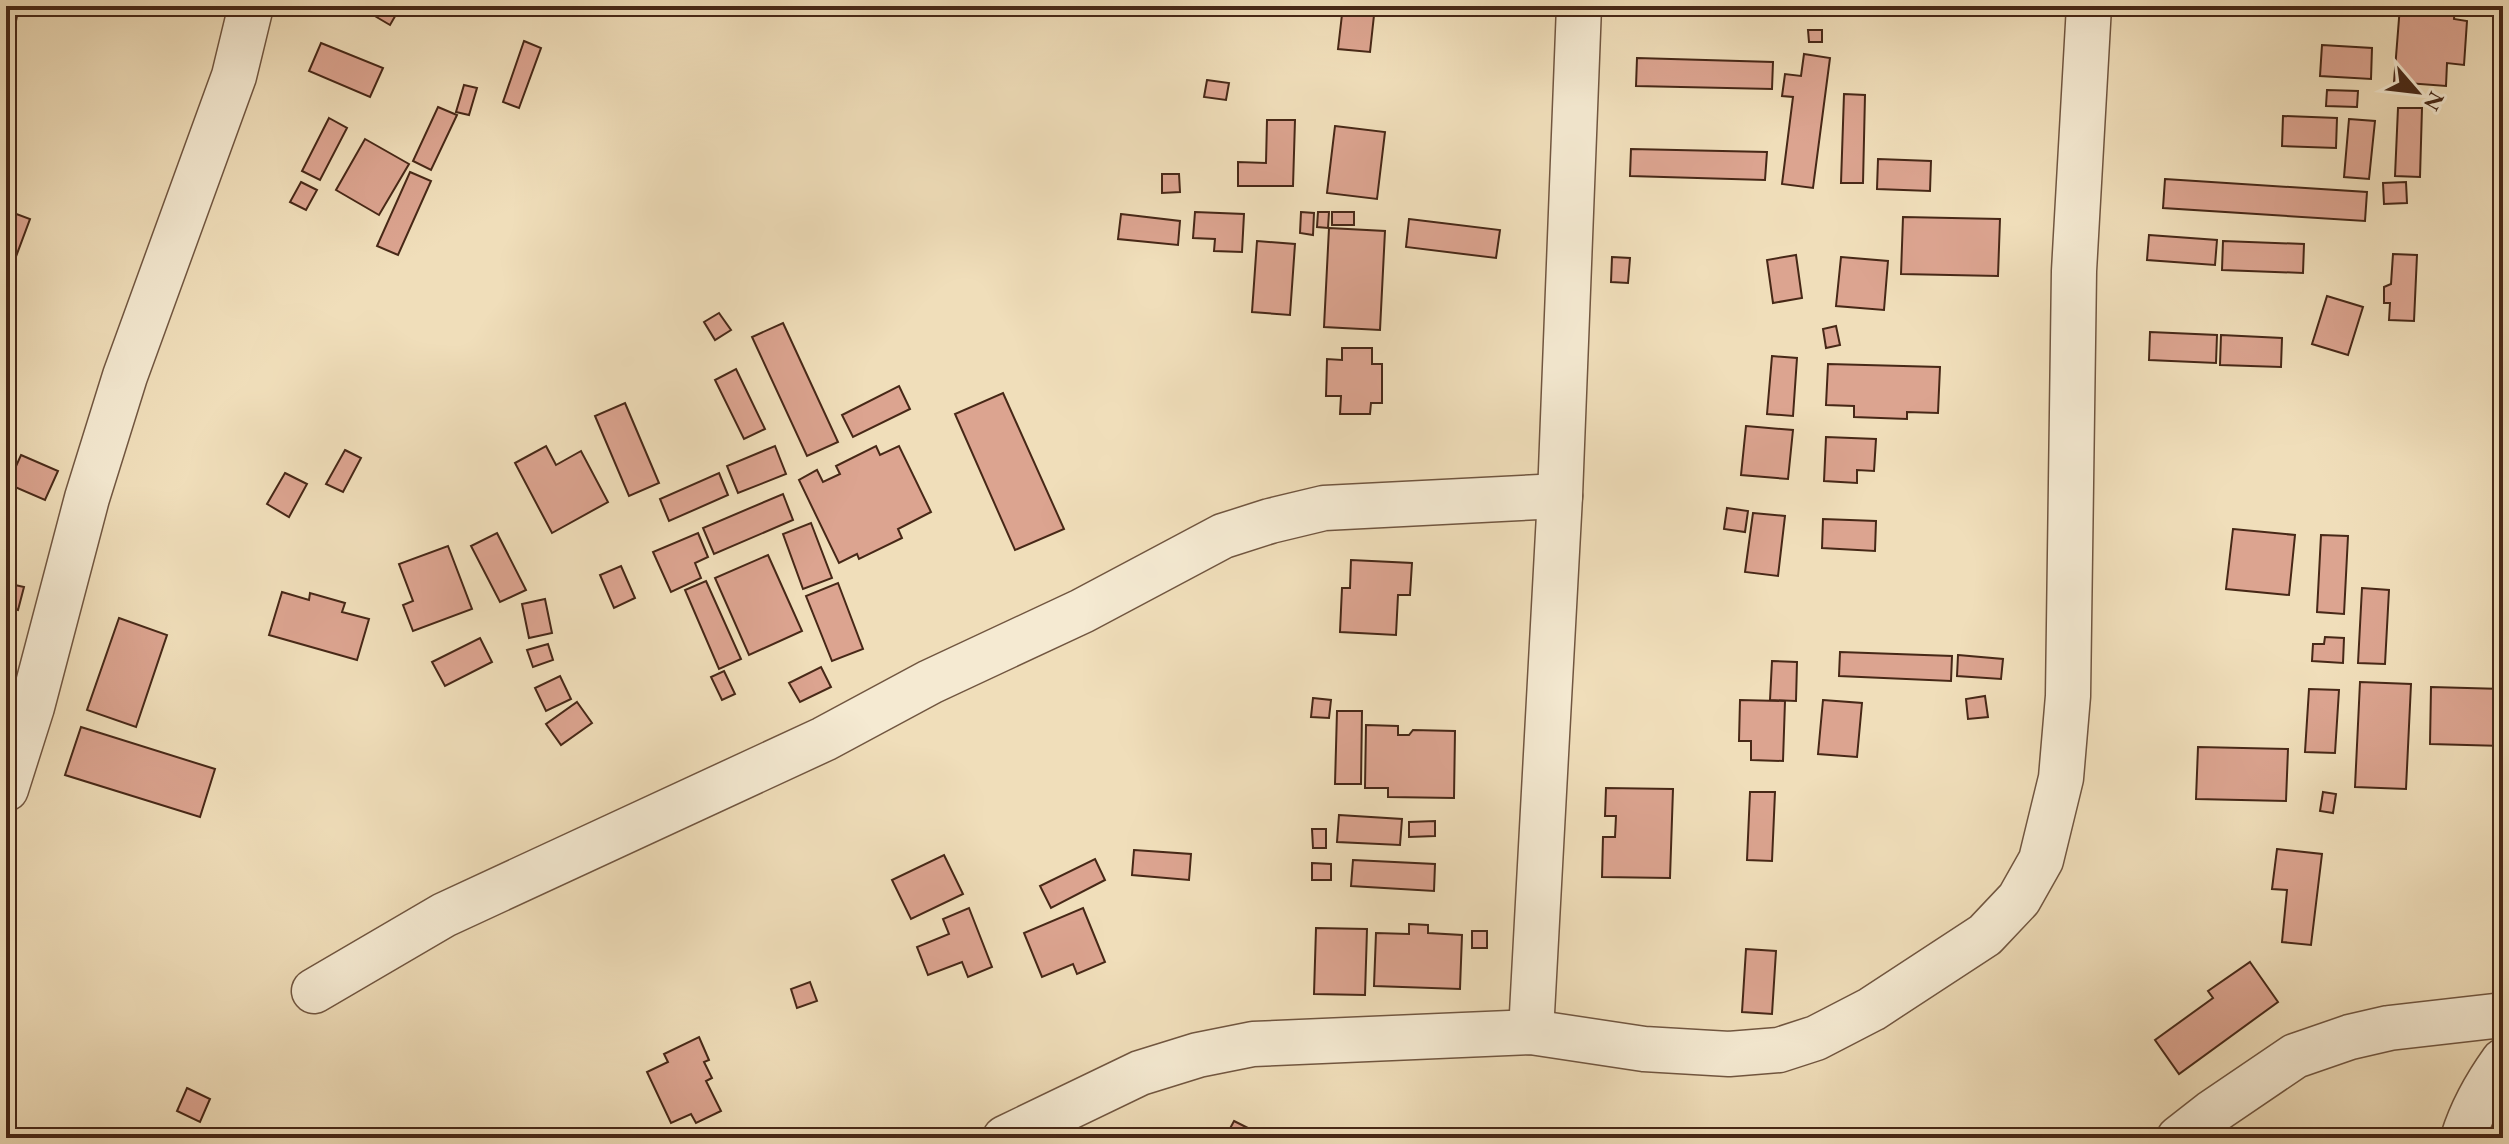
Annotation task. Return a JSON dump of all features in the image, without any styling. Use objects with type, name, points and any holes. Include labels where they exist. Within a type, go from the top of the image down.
[{"type":"street","points":[[6,789],[120,391],[234,76],[251,6]]},
{"type":"street","points":[[1531,1032],[1560,496],[1579,6]]},
{"type":"street","points":[[1005,1138],[1140,1073],[1253,1044],[1531,1032],[1644,1049],[1729,1054],[1779,1050],[1816,1038],[1872,1009],[1985,935],[2019,899],[2041,860],[2061,778],[2068,696],[2074,271],[2089,6]]},
{"type":"street","points":[[314,991],[444,915],[824,739],[930,682],[1082,611],[1223,536],[1324,508],[1560,496]]},
{"type":"street","points":[[2179,1138],[2295,1056],[2350,1037],[2389,1028],[2503,1015]]},
{"type":"street","points":[[2463,1138],[2472,1110],[2486,1083],[2503,1061]]},
{"type":"building","points":[[6,6],[19,6],[15,26],[6,24]]},
{"type":"building","points":[[372,6],[401,6],[390,25],[368,12]]},
{"type":"building","points":[[1343,6],[1375,6],[1370,52],[1338,49]]},
{"type":"building","points":[[2400,6],[2455,6],[2454,19],[2467,21],[2464,65],[2447,63],[2446,86],[2394,82]]},
{"type":"building","points":[[1808,30],[1822,30],[1822,42],[1809,42]]},
{"type":"building","points":[[524,41],[541,48],[519,108],[503,102]]},
{"type":"building","points":[[321,43],[383,68],[370,97],[309,71]]},
{"type":"building","points":[[2322,45],[2372,48],[2371,79],[2320,76]]},
{"type":"building","points":[[1804,54],[1830,58],[1813,188],[1782,184],[1793,97],[1782,96],[1785,74],[1801,76]]},
{"type":"building","points":[[1637,58],[1773,62],[1772,89],[1636,86]]},
{"type":"building","points":[[1207,80],[1229,83],[1226,100],[1204,97]]},
{"type":"building","points":[[464,85],[477,88],[469,115],[456,112]]},
{"type":"building","points":[[2327,90],[2358,91],[2357,107],[2326,106]]},
{"type":"building","points":[[1844,94],[1865,95],[1863,183],[1841,183]]},
{"type":"building","points":[[438,107],[457,115],[431,170],[413,161]]},
{"type":"building","points":[[2398,108],[2422,108],[2420,177],[2395,176]]},
{"type":"building","points":[[2283,116],[2337,118],[2336,148],[2282,146]]},
{"type":"building","points":[[329,118],[347,128],[320,180],[302,171]]},
{"type":"building","points":[[2349,119],[2375,121],[2369,179],[2344,177]]},
{"type":"building","points":[[1267,120],[1295,120],[1293,186],[1238,186],[1238,162],[1266,163]]},
{"type":"building","points":[[1335,126],[1385,132],[1377,199],[1327,193]]},
{"type":"building","points":[[365,139],[409,164],[379,215],[336,190]]},
{"type":"building","points":[[1631,149],[1767,152],[1765,180],[1630,176]]},
{"type":"building","points":[[1878,159],[1931,161],[1930,191],[1877,189]]},
{"type":"building","points":[[410,172],[431,181],[398,255],[377,246]]},
{"type":"building","points":[[1162,174],[1179,174],[1180,192],[1162,193]]},
{"type":"building","points":[[2165,179],[2367,192],[2365,221],[2163,208]]},
{"type":"building","points":[[301,182],[317,190],[306,210],[290,202]]},
{"type":"building","points":[[2406,182],[2407,203],[2384,204],[2383,183]]},
{"type":"building","points":[[11,212],[30,219],[6,278],[6,227]]},
{"type":"building","points":[[1195,212],[1244,214],[1242,252],[1214,251],[1215,239],[1193,238]]},
{"type":"building","points":[[1301,212],[1314,213],[1313,235],[1300,233]]},
{"type":"building","points":[[1318,212],[1329,212],[1328,228],[1317,227]]},
{"type":"building","points":[[1332,212],[1354,212],[1354,225],[1332,225]]},
{"type":"building","points":[[1121,214],[1180,221],[1178,245],[1118,239]]},
{"type":"building","points":[[1903,217],[2000,219],[1998,276],[1901,274]]},
{"type":"building","points":[[1409,219],[1500,230],[1496,258],[1406,247]]},
{"type":"building","points":[[1329,228],[1385,231],[1380,330],[1324,327]]},
{"type":"building","points":[[2149,235],[2217,240],[2215,265],[2147,260]]},
{"type":"building","points":[[1257,241],[1295,244],[1290,315],[1252,312]]},
{"type":"building","points":[[2223,241],[2304,244],[2303,273],[2222,270]]},
{"type":"building","points":[[2393,254],[2417,255],[2414,321],[2389,320],[2390,303],[2384,303],[2384,287],[2391,284]]},
{"type":"building","points":[[1796,255],[1802,298],[1773,303],[1767,260]]},
{"type":"building","points":[[1612,257],[1630,258],[1628,283],[1611,282]]},
{"type":"building","points":[[1841,257],[1888,261],[1884,310],[1836,306]]},
{"type":"building","points":[[2327,296],[2363,307],[2348,355],[2312,344]]},
{"type":"building","points":[[719,313],[731,330],[715,340],[704,322]]},
{"type":"building","points":[[783,323],[838,442],[807,456],[752,337]]},
{"type":"building","points":[[1836,326],[1840,345],[1826,348],[1823,329]]},
{"type":"building","points":[[2150,332],[2217,335],[2216,363],[2149,360]]},
{"type":"building","points":[[2221,335],[2282,338],[2281,367],[2220,365]]},
{"type":"building","points":[[1342,348],[1372,348],[1372,364],[1382,364],[1382,403],[1371,403],[1370,414],[1340,414],[1341,396],[1326,396],[1327,359],[1342,360]]},
{"type":"building","points":[[1772,356],[1797,358],[1793,416],[1767,414]]},
{"type":"building","points":[[1828,364],[1940,367],[1938,413],[1907,412],[1907,419],[1854,417],[1854,406],[1826,405]]},
{"type":"building","points":[[736,369],[765,429],[744,439],[715,380]]},
{"type":"building","points":[[899,386],[910,409],[853,437],[842,415]]},
{"type":"building","points":[[1003,393],[1064,529],[1015,550],[955,414]]},
{"type":"building","points":[[625,403],[659,483],[629,496],[595,416]]},
{"type":"building","points":[[1746,426],[1793,430],[1788,479],[1741,475]]},
{"type":"building","points":[[1826,437],[1876,439],[1874,471],[1857,470],[1857,483],[1824,481]]},
{"type":"building","points":[[546,446],[556,465],[581,451],[608,502],[552,533],[515,463]]},
{"type":"building","points":[[775,446],[786,474],[738,493],[727,466]]},
{"type":"building","points":[[876,446],[880,455],[899,446],[931,512],[898,529],[902,538],[859,559],[857,554],[839,563],[799,480],[817,470],[823,482],[840,474],[836,466]]},
{"type":"building","points":[[345,450],[361,458],[343,492],[326,484]]},
{"type":"building","points":[[21,455],[58,471],[45,500],[8,484]]},
{"type":"building","points":[[285,473],[307,484],[289,517],[267,504]]},
{"type":"building","points":[[719,473],[728,495],[669,521],[660,499]]},
{"type":"building","points":[[783,494],[793,520],[714,554],[703,528]]},
{"type":"building","points":[[1727,508],[1748,511],[1745,532],[1724,529]]},
{"type":"building","points":[[1753,513],[1785,516],[1778,576],[1745,572]]},
{"type":"building","points":[[1823,519],[1876,521],[1875,551],[1822,548]]},
{"type":"building","points":[[811,523],[832,578],[803,589],[783,534]]},
{"type":"building","points":[[2233,529],[2295,535],[2289,595],[2226,589]]},
{"type":"building","points":[[497,533],[526,590],[500,602],[471,546]]},
{"type":"building","points":[[698,533],[708,557],[695,563],[701,578],[671,592],[653,552]]},
{"type":"building","points":[[2321,535],[2348,536],[2344,614],[2317,612]]},
{"type":"building","points":[[448,546],[472,609],[413,631],[403,605],[413,601],[399,564]]},
{"type":"building","points":[[768,555],[802,631],[749,655],[715,578]]},
{"type":"building","points":[[1351,560],[1412,563],[1410,595],[1398,595],[1396,635],[1340,632],[1342,588],[1350,588]]},
{"type":"building","points":[[621,566],[635,598],[614,608],[600,575]]},
{"type":"building","points":[[706,581],[741,659],[719,669],[685,590]]},
{"type":"building","points":[[6,583],[24,587],[18,610],[6,607]]},
{"type":"building","points":[[838,583],[863,649],[832,661],[806,596]]},
{"type":"building","points":[[2362,588],[2389,590],[2385,664],[2358,663]]},
{"type":"building","points":[[282,592],[309,600],[310,593],[345,603],[342,612],[369,619],[357,660],[269,635]]},
{"type":"building","points":[[545,599],[552,633],[529,638],[522,604]]},
{"type":"building","points":[[119,618],[167,635],[136,727],[87,710]]},
{"type":"building","points":[[2325,637],[2344,638],[2343,663],[2312,661],[2313,644],[2324,644]]},
{"type":"building","points":[[480,638],[492,662],[445,686],[432,662]]},
{"type":"building","points":[[548,644],[553,660],[533,667],[527,650]]},
{"type":"building","points":[[1840,652],[1952,656],[1951,681],[1839,676]]},
{"type":"building","points":[[1958,655],[2003,659],[2001,679],[1957,676]]},
{"type":"building","points":[[1772,661],[1797,662],[1796,701],[1770,700]]},
{"type":"building","points":[[821,667],[831,687],[800,702],[789,683]]},
{"type":"building","points":[[724,671],[735,694],[722,700],[711,677]]},
{"type":"building","points":[[560,676],[571,699],[546,711],[535,688]]},
{"type":"building","points":[[2360,682],[2411,684],[2406,789],[2355,787]]},
{"type":"building","points":[[2431,687],[2503,689],[2503,746],[2430,744]]},
{"type":"building","points":[[2309,689],[2339,690],[2335,753],[2305,752]]},
{"type":"building","points":[[1985,696],[1988,717],[1968,719],[1966,699]]},
{"type":"building","points":[[1313,698],[1331,700],[1329,718],[1311,717]]},
{"type":"building","points":[[1740,700],[1785,701],[1783,761],[1751,760],[1751,741],[1739,741]]},
{"type":"building","points":[[1823,700],[1862,703],[1857,757],[1818,754]]},
{"type":"building","points":[[577,702],[592,723],[561,745],[546,724]]},
{"type":"building","points":[[1337,711],[1362,711],[1361,784],[1335,784]]},
{"type":"building","points":[[1366,725],[1398,726],[1398,735],[1409,735],[1413,730],[1455,731],[1454,798],[1388,797],[1388,788],[1365,788]]},
{"type":"building","points":[[81,727],[215,769],[200,817],[65,775]]},
{"type":"building","points":[[2198,747],[2288,749],[2286,801],[2196,799]]},
{"type":"building","points":[[1606,788],[1673,789],[1670,878],[1602,877],[1603,837],[1615,837],[1616,816],[1605,816]]},
{"type":"building","points":[[1750,792],[1775,792],[1772,861],[1747,860]]},
{"type":"building","points":[[2323,792],[2336,794],[2333,813],[2320,811]]},
{"type":"building","points":[[1339,815],[1402,819],[1400,845],[1337,842]]},
{"type":"building","points":[[1435,821],[1435,836],[1409,837],[1409,822]]},
{"type":"building","points":[[1312,829],[1326,829],[1326,848],[1313,848]]},
{"type":"building","points":[[2277,849],[2322,854],[2311,945],[2282,942],[2287,890],[2272,889]]},
{"type":"building","points":[[1134,850],[1191,854],[1189,880],[1132,875]]},
{"type":"building","points":[[944,855],[963,894],[911,919],[892,880]]},
{"type":"building","points":[[1095,859],[1105,880],[1051,908],[1040,886]]},
{"type":"building","points":[[1353,860],[1435,864],[1434,891],[1351,886]]},
{"type":"building","points":[[1312,863],[1331,864],[1331,880],[1312,880]]},
{"type":"building","points":[[969,908],[992,967],[968,977],[962,962],[928,975],[917,947],[949,934],[943,919]]},
{"type":"building","points":[[1083,908],[1105,962],[1077,974],[1073,964],[1042,977],[1024,933]]},
{"type":"building","points":[[1409,924],[1428,925],[1428,933],[1462,935],[1460,989],[1374,986],[1376,933],[1409,934]]},
{"type":"building","points":[[1316,928],[1367,929],[1365,995],[1314,994]]},
{"type":"building","points":[[1472,931],[1487,931],[1487,948],[1472,948]]},
{"type":"building","points":[[1746,949],[1776,951],[1772,1014],[1742,1012]]},
{"type":"building","points":[[2250,962],[2278,1002],[2179,1074],[2155,1040],[2213,998],[2208,991]]},
{"type":"building","points":[[810,982],[817,1001],[797,1008],[791,989]]},
{"type":"building","points":[[699,1037],[709,1060],[704,1062],[712,1078],[706,1081],[721,1111],[696,1123],[691,1114],[671,1123],[647,1072],[668,1062],[664,1054]]},
{"type":"building","points":[[187,1088],[210,1099],[200,1122],[177,1111]]},
{"type":"building","points":[[1234,1121],[1248,1128],[1243,1138],[1226,1136]]}]
